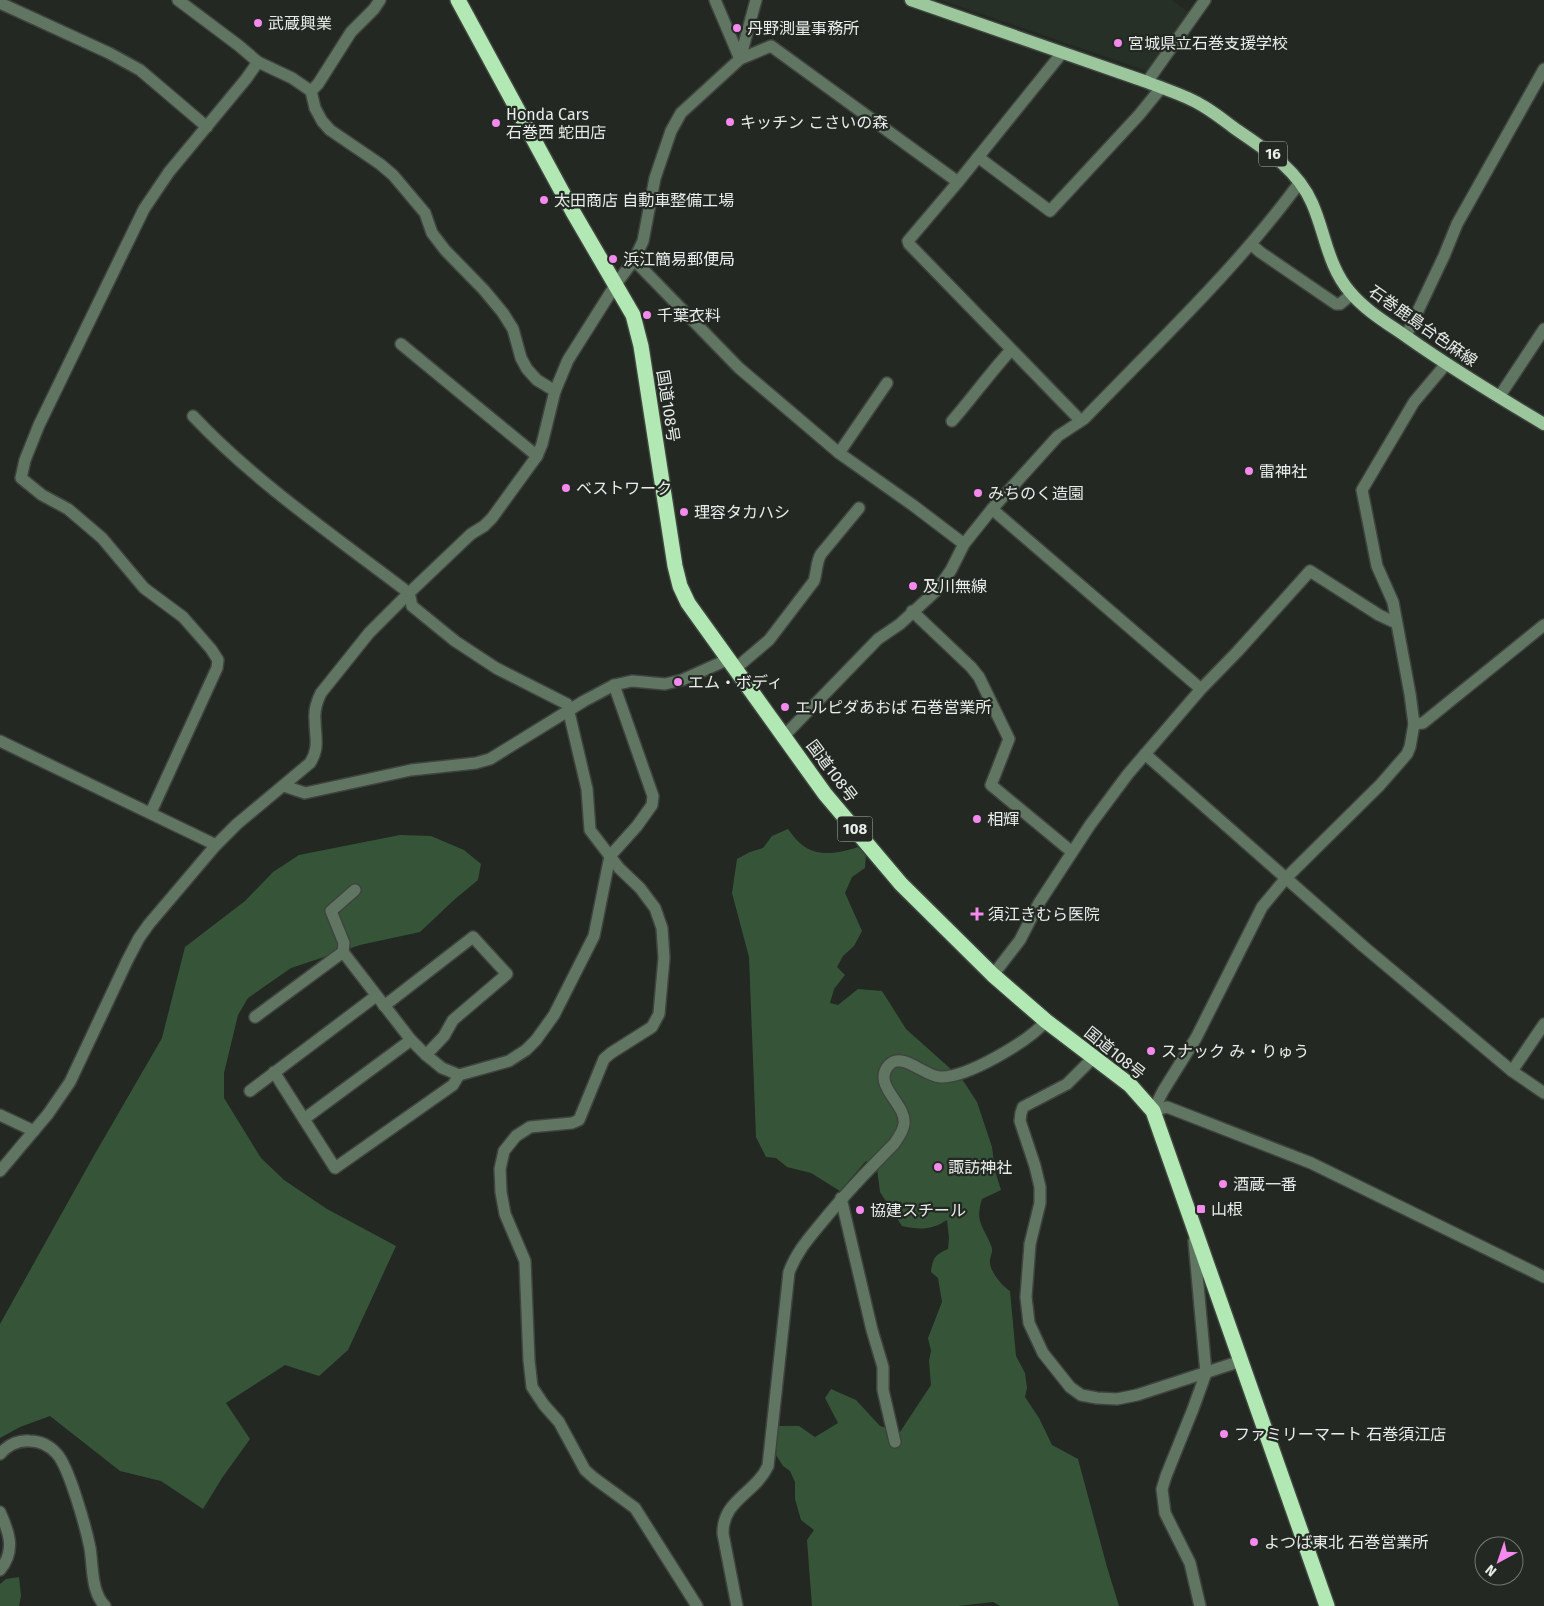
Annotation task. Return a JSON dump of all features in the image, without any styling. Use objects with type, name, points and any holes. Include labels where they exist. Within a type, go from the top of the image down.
[{"type":"highway","name":"国道108号","points":[[458,0],[573,212],[633,315],[638,331],[675,566],[680,586],[688,603],[826,794],[901,884],[993,975],[1046,1021],[1130,1085],[1153,1111],[1327,1606]]},
{"type":"main road","name":"石巻鹿島台色麻線","points":[[911,0],[1147,82],[1203,106],[1288,167],[1300,182],[1314,209],[1343,284],[1375,316],[1446,364],[1544,424]]},
{"type":"street","points":[[178,0],[258,62],[292,78],[311,91],[315,108],[322,121],[330,130],[393,175],[425,213],[432,233],[445,250],[484,290],[503,313],[513,329],[521,358],[527,369],[537,380],[555,391]]},
{"type":"street","points":[[311,91],[318,84],[351,32],[374,9],[380,0]]},
{"type":"street","points":[[715,0],[740,59]]},
{"type":"street","points":[[740,59],[756,0]]},
{"type":"street","points":[[1147,82],[1205,0]]},
{"type":"street","points":[[0,3],[140,70],[207,127]]},
{"type":"street","points":[[0,1171],[48,1114],[70,1082],[139,938],[149,924],[216,845],[257,806],[310,763],[316,755],[318,745],[314,718],[317,701],[321,693],[369,633],[471,534],[484,526],[492,518],[537,456],[542,444],[555,391],[568,360],[616,284],[634,260],[643,241],[656,178],[671,131],[682,114],[740,59],[771,46],[958,182]]},
{"type":"street","points":[[1062,54],[910,238],[909,244],[1080,420]]},
{"type":"street","points":[[151,812],[217,668],[218,660],[211,648],[183,617],[144,588],[102,538],[68,509],[42,495],[21,478],[25,460],[39,424],[144,209],[169,172],[258,62]]},
{"type":"street","points":[[1406,336],[1457,224],[1544,69]]},
{"type":"street","points":[[978,157],[1050,211],[1161,88]]},
{"type":"street","points":[[784,736],[878,640],[900,624],[937,590],[952,570],[964,544],[992,509],[1058,436],[1084,419],[1252,244],[1300,182]]},
{"type":"street","points":[[1252,244],[1260,252],[1336,304],[1340,304],[1352,294]]},
{"type":"street","points":[[634,260],[739,368],[839,453],[964,544]]},
{"type":"street","points":[[1499,397],[1544,329]]},
{"type":"street","points":[[401,344],[537,456]]},
{"type":"street","points":[[952,421],[1011,350]]},
{"type":"street","points":[[1153,1111],[1196,1038],[1262,907],[1286,878],[1380,785],[1408,754],[1414,724],[1410,694],[1392,602],[1377,566],[1362,490],[1414,402],[1446,364]]},
{"type":"street","points":[[839,453],[887,383]]},
{"type":"street","points":[[193,416],[209,433],[293,504],[409,593],[412,606],[455,641],[496,668],[567,704],[587,789],[590,830],[619,868],[640,888],[655,908],[662,928],[664,958],[659,1014],[652,1027],[604,1059],[579,1120],[572,1123],[530,1127],[516,1136],[504,1151],[500,1169],[501,1192],[505,1214],[525,1262],[532,1387],[559,1422],[585,1470],[635,1508],[697,1606]]},
{"type":"street","points":[[284,786],[305,793],[411,770],[476,763],[490,759],[614,685],[632,681],[665,684],[732,664],[769,640],[814,581],[817,572],[817,560],[820,554],[860,508]]},
{"type":"street","points":[[992,509],[1201,689]]},
{"type":"street","points":[[993,975],[1020,940],[1039,903],[1090,825],[1145,754],[1201,689],[1310,571],[1379,615],[1396,623]]},
{"type":"street","points":[[912,611],[975,672],[1009,739],[991,785],[1072,852]]},
{"type":"street","points":[[1414,724],[1423,724],[1544,625]]},
{"type":"street","points":[[342,952],[412,1040],[442,1068],[459,1075],[509,1061],[526,1050],[536,1040],[554,1015],[594,936],[610,856],[637,826],[652,805],[653,796],[614,685]]},
{"type":"street","points":[[0,741],[151,812],[216,845]]},
{"type":"street","points":[[1145,754],[1363,946],[1512,1070],[1544,1093]]},
{"type":"street","points":[[255,1017],[342,952],[344,943],[331,911],[355,890]]},
{"type":"street","points":[[384,1006],[473,937],[507,974],[453,1020],[444,1036],[426,1055]]},
{"type":"street","points":[[250,1090],[376,996]]},
{"type":"street","points":[[737,1606],[723,1534],[723,1525],[725,1517],[735,1502],[759,1481],[768,1466],[789,1272],[796,1254],[841,1198],[894,1144],[903,1128],[904,1116],[887,1088],[883,1077],[890,1064],[899,1060],[906,1061],[927,1074],[940,1077],[953,1075],[1015,1047],[1033,1034],[1046,1021]]},
{"type":"street","points":[[1512,1070],[1544,1024]]},
{"type":"street","points":[[304,1119],[412,1040]]},
{"type":"street","points":[[1094,1057],[1067,1084],[1023,1107],[1021,1113],[1020,1121],[1035,1166],[1040,1195],[1040,1203],[1030,1244],[1026,1297],[1030,1323],[1043,1353],[1070,1387],[1081,1394],[1097,1398],[1117,1399],[1137,1395],[1241,1361]]},
{"type":"street","points":[[274,1072],[335,1168],[453,1086],[459,1075]]},
{"type":"street","points":[[1153,1111],[1167,1106],[1289,1153],[1544,1277]]},
{"type":"street","points":[[0,1115],[34,1131]]},
{"type":"street","points":[[841,1198],[872,1330],[883,1367],[883,1390],[895,1442]]},
{"type":"street","points":[[1193,1226],[1206,1373],[1162,1489],[1165,1513],[1190,1563],[1200,1606]]},
{"type":"street","points":[[0,1454],[14,1443],[25,1440],[38,1441],[57,1454],[64,1466],[82,1517],[90,1548],[96,1587],[100,1601],[105,1606]]},
{"type":"street","points":[[0,1512],[8,1531],[11,1549],[5,1564],[0,1570]]},
{"type":"shaded area","name":"宮城県立石巻支援学校","points":[[941,0],[1172,0],[1191,14],[1150,72]]},
{"type":"green space","points":[[788,829],[801,844],[814,851],[829,853],[858,847],[866,854],[865,868],[852,877],[845,893],[862,931],[854,946],[843,956],[837,967],[845,975],[834,989],[830,1003],[838,1005],[858,989],[882,991],[906,1029],[962,1079],[977,1102],[992,1147],[995,1171],[1001,1190],[982,1199],[979,1214],[981,1225],[992,1248],[991,1267],[1001,1283],[1010,1291],[1016,1356],[1025,1373],[1027,1388],[1025,1397],[1039,1418],[1052,1445],[1078,1459],[1119,1606],[1000,1606],[993,1602],[958,1606],[812,1606],[807,1540],[814,1530],[801,1520],[795,1499],[795,1482],[790,1471],[783,1466],[776,1455],[778,1426],[799,1426],[815,1437],[838,1423],[825,1398],[831,1389],[856,1400],[880,1426],[900,1432],[931,1385],[929,1361],[931,1351],[928,1338],[942,1302],[938,1278],[931,1272],[935,1257],[948,1249],[949,1238],[947,1220],[936,1226],[925,1228],[902,1226],[880,1192],[877,1168],[866,1161],[840,1191],[811,1173],[787,1167],[776,1158],[766,1157],[756,1137],[749,957],[732,893],[737,859],[763,848],[772,836]]},
{"type":"green space","points":[[400,835],[431,836],[464,850],[481,864],[478,880],[420,932],[360,945],[291,968],[248,998],[238,1015],[224,1073],[224,1098],[261,1158],[284,1180],[327,1209],[396,1246],[348,1350],[319,1376],[285,1365],[226,1403],[250,1439],[222,1478],[203,1509],[161,1481],[120,1471],[50,1416],[20,1427],[0,1438],[0,1324],[162,1038],[185,947],[245,901],[273,872],[299,855]]},
{"type":"green space","points":[[19,1577],[21,1596],[19,1606],[0,1606],[0,1584],[6,1579]]},
{"type":"place","name":"武蔵興業","points":[[258,23]]},
{"type":"place","name":"丹野測量事務所","points":[[737,28]]},
{"type":"place","name":"宮城県立石巻支援学校","points":[[1118,43]]},
{"type":"place","name":"キッチン こさいの森","points":[[730,122]]},
{"type":"place","name":"Honda Cars 石巻西 蛇田店","points":[[496,123]]},
{"type":"place","name":"太田商店 自動車整備工場","points":[[544,200]]},
{"type":"place","name":"浜江簡易郵便局","points":[[613,259]]},
{"type":"place","name":"千葉衣料","points":[[647,315]]},
{"type":"place","name":"雷神社","points":[[1249,471]]},
{"type":"place","name":"ベストワーク","points":[[566,488]]},
{"type":"place","name":"みちのく造園","points":[[978,493]]},
{"type":"place","name":"理容タカハシ","points":[[684,512]]},
{"type":"place","name":"及川無線","points":[[913,586]]},
{"type":"place","name":"エム・ボディ","points":[[678,682]]},
{"type":"place","name":"エルピダあおば 石巻営業所","points":[[785,707]]},
{"type":"place","name":"相輝","points":[[977,819]]},
{"type":"place","name":"須江きむら医院","points":[[977,914]]},
{"type":"place","name":"スナック み・りゅう","points":[[1151,1051]]},
{"type":"place","name":"諏訪神社","points":[[938,1167]]},
{"type":"place","name":"酒蔵一番","points":[[1223,1184]]},
{"type":"place","name":"山根","points":[[1201,1209]]},
{"type":"place","name":"協建スチール","points":[[860,1210]]},
{"type":"place","name":"ファミリーマート 石巻須江店","points":[[1224,1434]]},
{"type":"place","name":"よつば東北 石巻営業所","points":[[1254,1542]]}]
